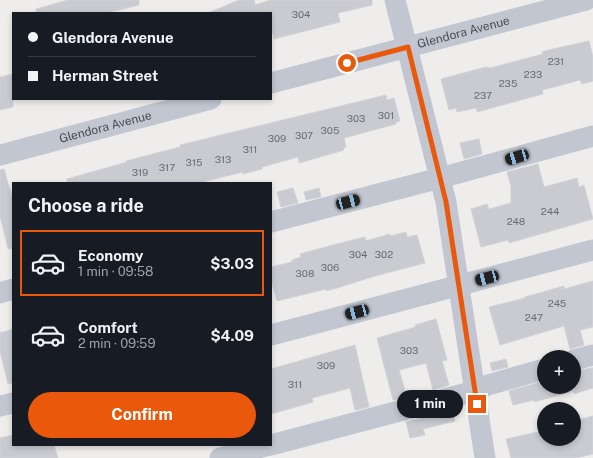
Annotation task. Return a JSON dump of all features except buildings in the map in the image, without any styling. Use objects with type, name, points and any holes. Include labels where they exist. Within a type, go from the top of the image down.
[{"type":"street","points":[[395,0],[446,202],[485,458]]},
{"type":"street","name":"Glendora Avenue","points":[[272,83],[586,0]]},
{"type":"street","name":"Glendora Avenue","points":[[0,155],[208,100]]},
{"type":"street","points":[[272,222],[593,136]]},
{"type":"street","points":[[272,335],[593,250]]},
{"type":"street","points":[[0,293],[12,289]]},
{"type":"street","points":[[581,358],[593,355]]},
{"type":"street","points":[[272,444],[475,391],[488,385],[537,371]]},
{"type":"street","points":[[0,406],[12,403]]},
{"type":"street","points":[[220,458],[266,446]]},
{"type":"route","points":[[347,63],[408,47],[446,202],[477,404]]}]
